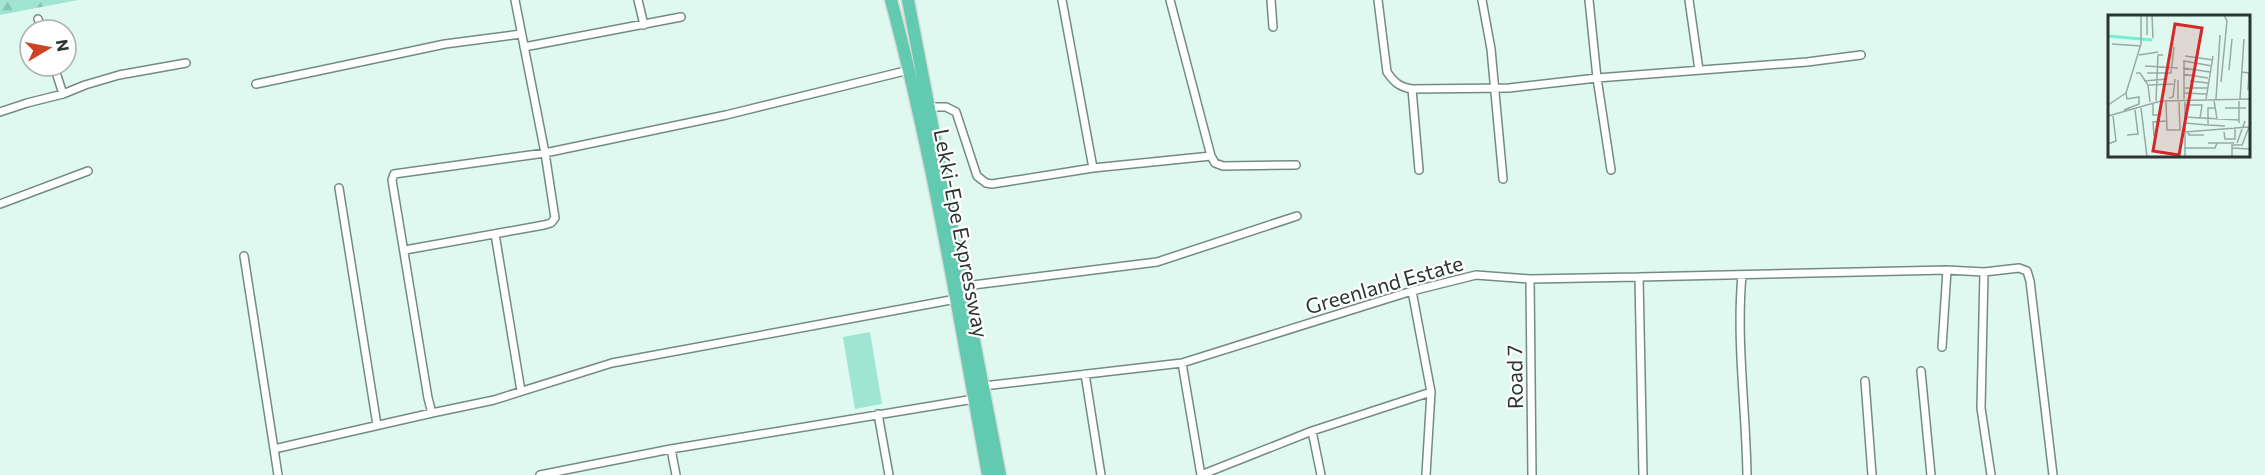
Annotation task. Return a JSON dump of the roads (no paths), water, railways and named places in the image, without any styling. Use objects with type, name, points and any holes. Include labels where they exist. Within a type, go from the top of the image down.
[{"type":"highway","name":"Lekki-Epe Expressway","points":[[891,0],[909,70],[956,299],[988,475]]},
{"type":"highway","name":"Lekki-Epe Expressway","points":[[908,0],[1000,475]]},
{"type":"street","points":[[405,250],[544,225],[551,223],[555,218],[545,153],[515,0]]},
{"type":"street","points":[[638,0],[644,25]]},
{"type":"street","points":[[1062,0],[1093,168]]},
{"type":"street","points":[[1170,0],[1210,156],[1223,166],[1296,165]]},
{"type":"street","points":[[1270,0],[1273,27]]},
{"type":"street","points":[[1378,0],[1387,72],[1392,80],[1401,87],[1412,89],[1519,87],[1597,78],[1807,62],[1861,55]]},
{"type":"street","points":[[1482,0],[1488,24],[1503,179]]},
{"type":"street","points":[[1589,0],[1597,78],[1611,170]]},
{"type":"street","points":[[1689,0],[1699,70]]},
{"type":"street","points":[[524,47],[681,17]]},
{"type":"street","points":[[256,84],[445,44],[521,34]]},
{"type":"street","points":[[0,112],[119,75],[186,63]]},
{"type":"street","points":[[432,413],[421,362],[405,250],[392,180],[394,174],[545,153],[726,115],[909,70]]},
{"type":"street","points":[[58,78],[63,94]]},
{"type":"street","points":[[1412,89],[1419,170]]},
{"type":"street","points":[[930,107],[946,107],[956,112],[977,176],[986,183],[1002,183],[1093,168],[1210,156]]},
{"type":"street","points":[[0,204],[88,171]]},
{"type":"street","points":[[339,188],[376,425]]},
{"type":"street","points":[[965,286],[1157,262],[1297,216]]},
{"type":"street","points":[[495,234],[521,392]]},
{"type":"street","points":[[244,256],[278,475]]},
{"type":"street","name":"Greenland Estate","points":[[983,386],[1182,363],[1412,291],[1476,275],[1530,279],[1947,270],[1984,272],[2019,268],[2027,271],[2030,281],[2053,475]]},
{"type":"street","points":[[1942,347],[1947,270]]},
{"type":"street","points":[[1984,272],[1981,408],[1991,475]]},
{"type":"street","points":[[1742,275],[1740,328],[1747,475]]},
{"type":"street","points":[[1639,277],[1643,475]]},
{"type":"street","name":"Road 7","points":[[1530,279],[1532,475]]},
{"type":"street","points":[[1412,291],[1431,392],[1426,475]]},
{"type":"street","points":[[274,449],[494,400],[612,363],[956,299]]},
{"type":"street","points":[[1182,363],[1201,475],[1312,431],[1431,392]]},
{"type":"street","points":[[1921,371],[1931,475]]},
{"type":"street","points":[[1085,374],[1101,475]]},
{"type":"street","points":[[1865,381],[1872,475]]},
{"type":"street","points":[[540,475],[568,472],[671,448],[974,399]]},
{"type":"street","points":[[878,414],[889,475]]},
{"type":"street","points":[[1312,431],[1321,475]]},
{"type":"street","points":[[671,448],[676,475]]}]
